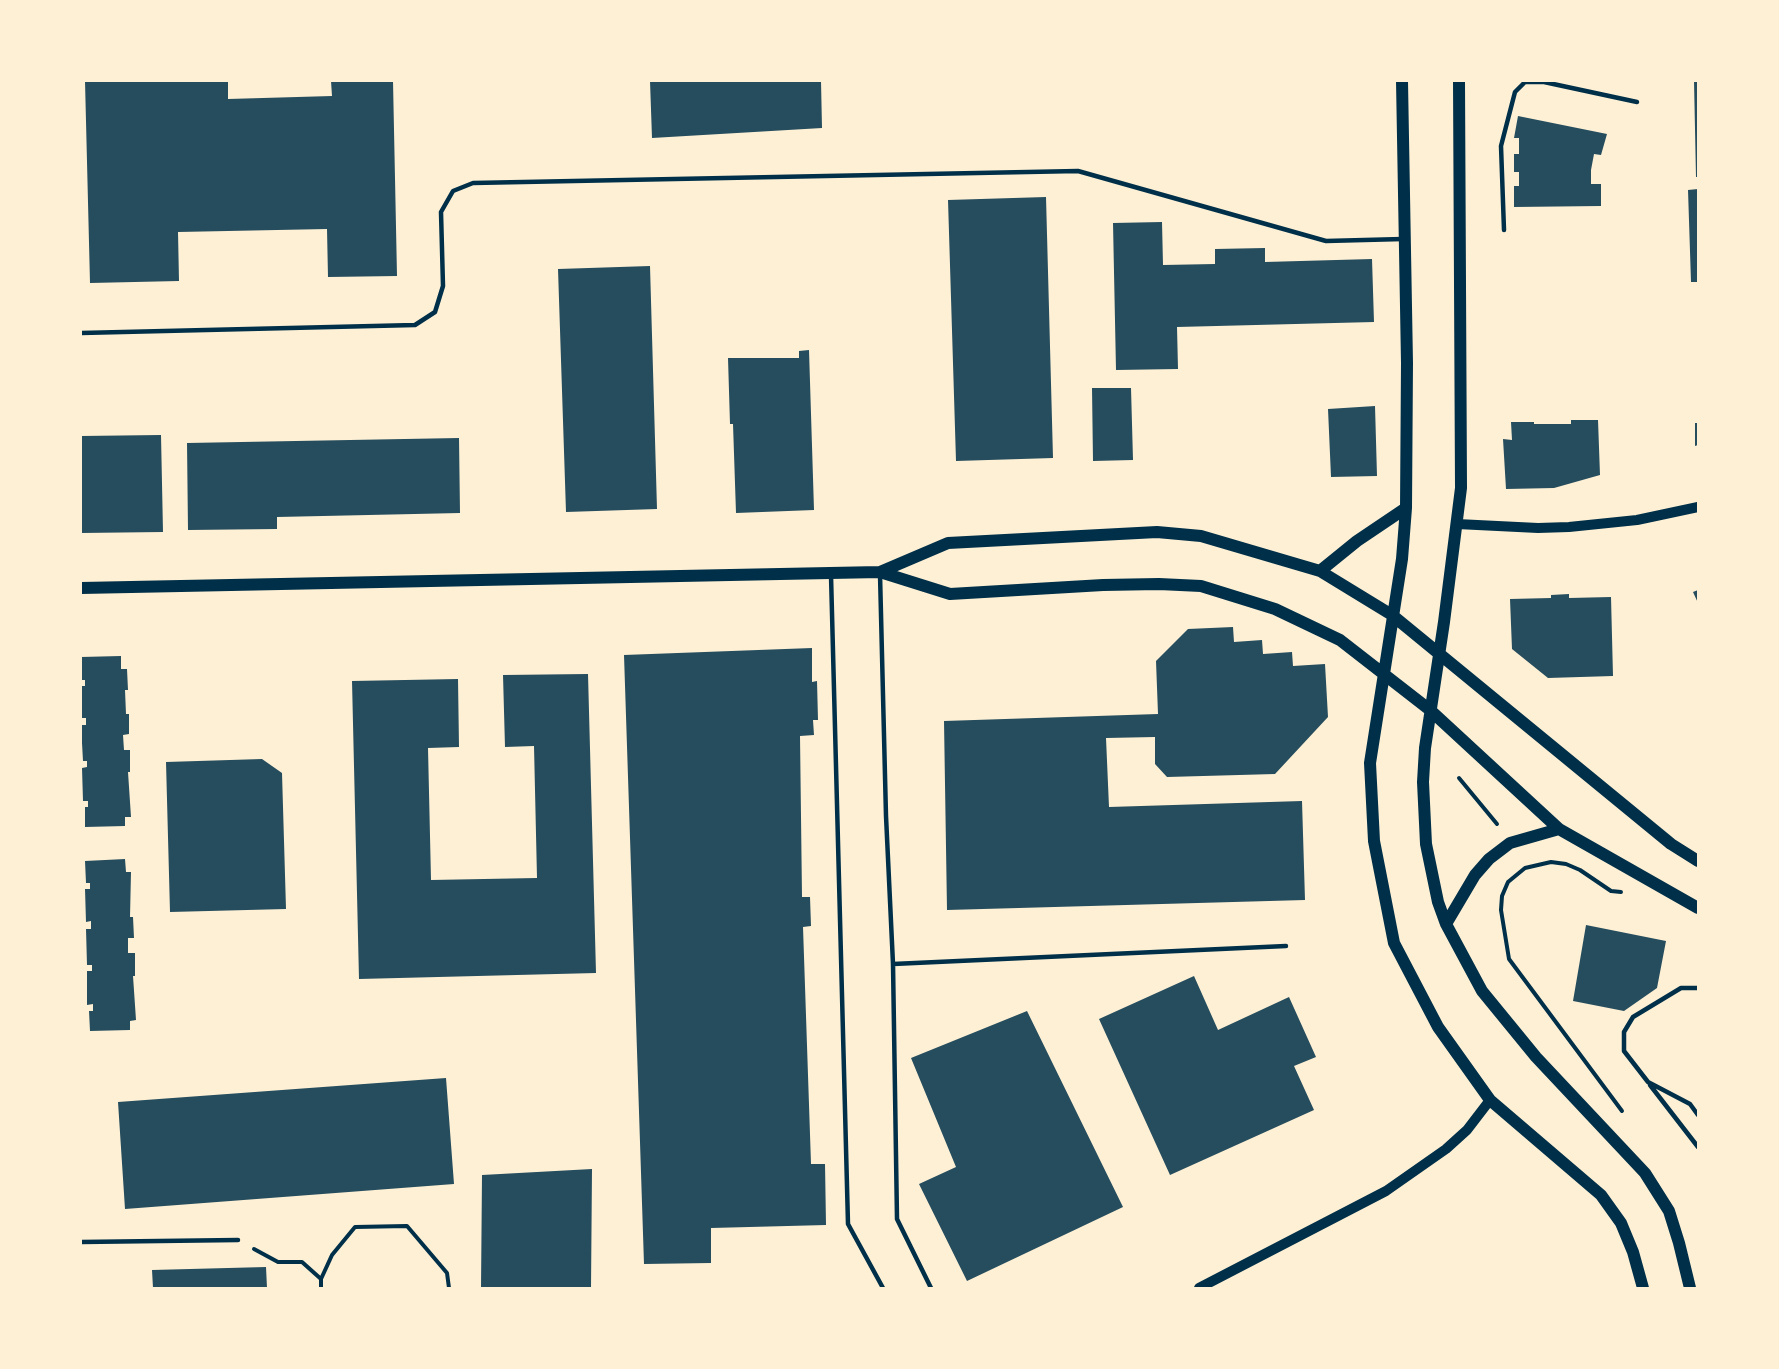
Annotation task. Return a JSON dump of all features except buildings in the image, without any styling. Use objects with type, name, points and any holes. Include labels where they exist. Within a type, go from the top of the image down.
[{"type":"main road","points":[[1402,81],[1403,239],[1407,363],[1406,508],[1402,560],[1370,764],[1374,841],[1394,943],[1438,1027],[1490,1100],[1601,1196],[1621,1224],[1633,1252],[1643,1288]]},
{"type":"main road","points":[[1459,81],[1461,488],[1430,710],[1423,782],[1426,844],[1438,902],[1446,924],[1482,991],[1536,1057],[1645,1173],[1669,1211],[1690,1288]]},
{"type":"main road","points":[[1320,571],[1357,541],[1406,508]]},
{"type":"main road","points":[[880,572],[948,543],[1157,532],[1201,536],[1320,571],[1392,615],[1671,844],[1698,861]]},
{"type":"main road","points":[[81,588],[831,572],[880,572],[950,594],[1103,585],[1201,586],[1275,609],[1340,640],[1430,710],[1559,829],[1698,908]]},
{"type":"main road","points":[[1446,924],[1475,875],[1489,859],[1510,843],[1559,829]]},
{"type":"street","points":[[1457,524],[1538,528],[1569,527],[1637,520],[1698,507]]},
{"type":"street","points":[[1199,1288],[1386,1191],[1446,1149],[1467,1130],[1490,1100]]},
{"type":"lane","points":[[1504,230],[1501,146],[1515,92],[1525,82],[1544,82],[1637,102]]},
{"type":"lane","points":[[81,333],[415,325],[435,312],[443,286],[441,212],[453,191],[473,183],[1078,171],[1326,241],[1403,239]]},
{"type":"lane","points":[[831,572],[848,1224],[883,1288]]},
{"type":"lane","points":[[880,572],[886,816],[893,964],[897,1219],[931,1288]]},
{"type":"lane","points":[[893,964],[1286,945]]},
{"type":"lane","points":[[1698,988],[1681,988],[1633,1017],[1624,1032],[1624,1051],[1698,1147]]},
{"type":"lane","points":[[1648,1082],[1690,1104],[1698,1115]]},
{"type":"lane","points":[[81,1242],[238,1240]]},
{"type":"path","points":[[1459,778],[1499,828]]},
{"type":"path","points":[[1611,891],[1580,870],[1566,864],[1551,862],[1525,867],[1508,882],[1502,896],[1501,910],[1509,959],[1626,1117]]},
{"type":"path","points":[[321,1288],[321,1279],[332,1255],[355,1227],[407,1226],[447,1273],[449,1288]]},
{"type":"path","points":[[238,1240],[278,1262],[302,1262],[321,1279]]}]
